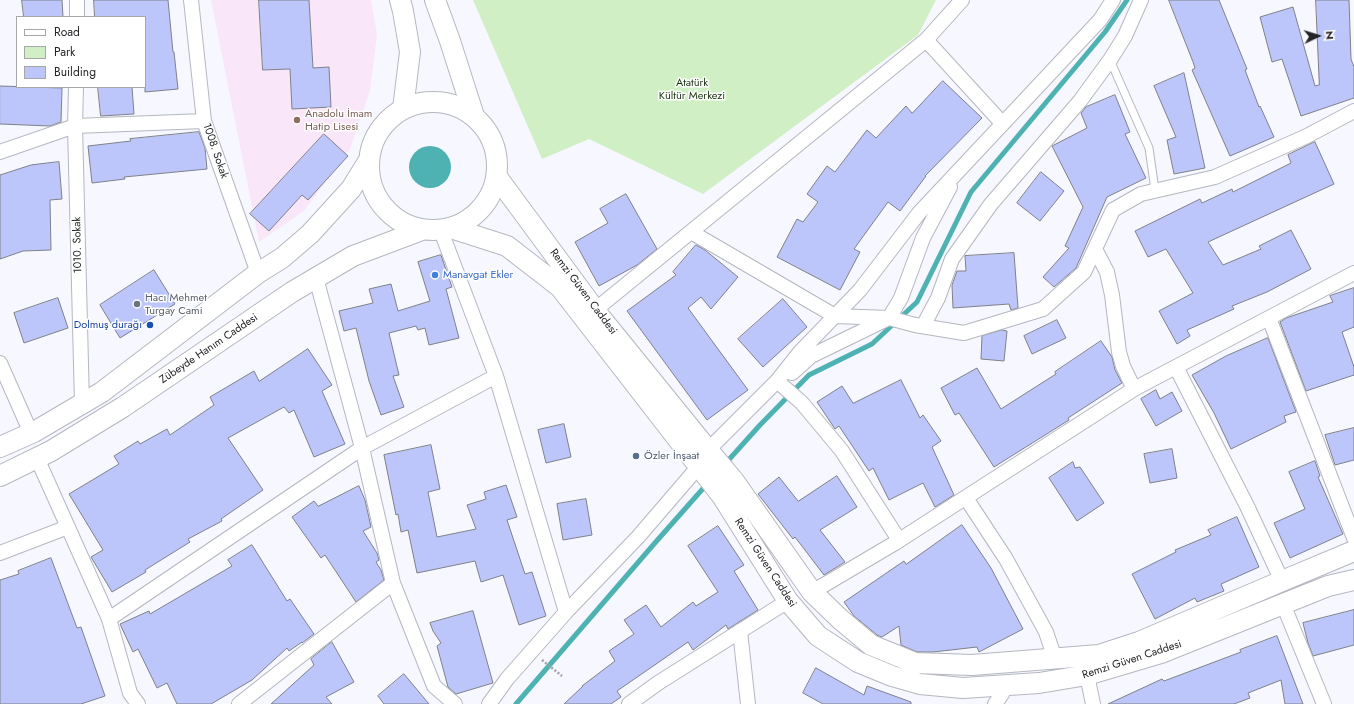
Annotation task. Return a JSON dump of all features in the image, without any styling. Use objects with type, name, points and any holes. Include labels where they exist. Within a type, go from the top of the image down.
[{"type":"main road","points":[[400,0],[410,52],[403,109]]},
{"type":"main road","points":[[435,0],[474,116]]},
{"type":"main road","points":[[432,101],[446,103],[461,108],[474,116],[485,128],[494,143],[498,160],[497,177],[492,193],[484,207],[472,219],[457,227],[438,230],[404,224],[388,213],[376,197],[370,179],[369,160],[374,139],[386,122],[403,109],[432,101]]},
{"type":"main road","points":[[0,447],[31,433],[102,392],[258,273],[282,258],[310,234],[351,189],[369,160]]},
{"type":"main road","name":"Remzi Güven Caddesi","points":[[497,177],[707,463],[722,496],[788,601],[818,636],[858,662],[892,676],[920,684],[963,688],[1039,683],[1087,675],[1161,652],[1328,586],[1354,580]]},
{"type":"main road","name":"Remzi Güven Caddesi","points":[[438,230],[507,246],[560,287],[707,463],[734,481],[812,592],[840,619],[871,645],[915,663],[972,665],[1099,655],[1140,642],[1282,580],[1354,551]]},
{"type":"main road","name":"Zübeyde Hanım Caddesi","points":[[0,476],[51,451],[123,407],[292,292],[353,256],[438,230]]},
{"type":"street","points":[[77,0],[77,16]]},
{"type":"street","name":"1008. Sokak","points":[[191,0],[204,122],[258,273]]},
{"type":"street","points":[[595,310],[926,40],[962,0]]},
{"type":"street","points":[[489,704],[507,678],[566,612],[707,463],[779,380],[800,352],[860,290],[919,213],[1100,20],[1113,0]]},
{"type":"street","points":[[919,326],[938,298],[952,259],[990,204],[1080,101],[1110,60],[1125,36],[1141,0]]},
{"type":"street","points":[[926,40],[1002,123]]},
{"type":"street","name":"1010. Sokak","points":[[76,88],[75,126],[82,404]]},
{"type":"street","points":[[691,232],[835,316],[890,318],[919,326],[964,333],[1043,309],[1084,272],[1113,210],[1141,194],[1215,177],[1307,136],[1354,111]]},
{"type":"street","points":[[0,152],[75,126],[204,122]]},
{"type":"street","points":[[779,380],[790,375],[811,356],[890,318],[901,298],[923,238],[959,170]]},
{"type":"street","points":[[438,230],[496,376],[566,612]]},
{"type":"street","points":[[1095,249],[1107,272],[1112,295],[1119,352],[1123,366],[1134,389]]},
{"type":"street","points":[[812,592],[966,498],[1134,389],[1354,273]]},
{"type":"street","points":[[316,278],[362,448],[393,583],[434,686],[455,704]]},
{"type":"street","points":[[1269,318],[1354,538]]},
{"type":"street","points":[[0,363],[31,433]]},
{"type":"street","points":[[1176,367],[1247,506],[1282,580]]},
{"type":"street","points":[[109,619],[362,448],[496,376]]},
{"type":"street","points":[[779,380],[802,403],[842,451],[899,540]]},
{"type":"street","points":[[37,458],[109,619],[130,693],[138,704]]},
{"type":"street","points":[[966,498],[1006,559],[1046,632],[1055,659]]},
{"type":"street","points":[[0,553],[68,527]]},
{"type":"street","points":[[239,704],[393,583]]},
{"type":"street","points":[[629,704],[658,683],[788,601]]},
{"type":"street","points":[[1283,604],[1324,704]]},
{"type":"street","points":[[740,631],[748,704]]},
{"type":"street","points":[[1087,675],[1093,704]]},
{"type":"street","points":[[995,704],[1002,694],[1005,685]]},
{"type":"lane","points":[[1110,60],[1149,148],[1155,190]]},
{"type":"path","points":[[532,651],[562,676]]},
{"type":"shaded area","name":"Anadolu İmam Hatip Lisesi","points":[[211,0],[371,0],[377,34],[370,91],[350,149],[304,211],[259,242]]},
{"type":"green space","name":"Atatürk Kültür Merkezi","points":[[473,0],[936,0],[918,35],[703,194],[589,139],[542,159]]},
{"type":"water","points":[[426,146],[434,146],[442,149],[448,155],[451,167],[448,179],[442,185],[434,188],[426,188],[418,185],[412,179],[409,171],[409,163],[412,155],[418,149]]},
{"type":"building","points":[[22,0],[62,0],[63,16],[24,16]]},
{"type":"building","points":[[94,0],[168,0],[178,89],[145,92],[146,16],[95,16]]},
{"type":"building","points":[[259,0],[309,0],[313,68],[329,67],[331,107],[292,109],[290,69],[263,70]]},
{"type":"building","points":[[1169,0],[1219,0],[1247,69],[1245,70],[1259,107],[1260,106],[1274,137],[1230,156],[1192,70],[1195,68]]},
{"type":"building","points":[[1316,0],[1349,0],[1351,59],[1354,67],[1354,98],[1301,116],[1282,59],[1272,62],[1260,17],[1293,7],[1315,86],[1319,85]]},
{"type":"building","points":[[1184,73],[1205,168],[1174,174],[1167,140],[1176,137],[1154,86]]},
{"type":"building","points":[[943,81],[982,118],[925,176],[900,211],[888,202],[854,249],[860,252],[840,290],[777,257],[797,219],[803,222],[818,202],[807,194],[827,166],[835,172],[867,130],[876,138],[906,106],[912,113]]},
{"type":"building","points":[[0,86],[16,87],[16,88],[62,88],[61,122],[50,126],[0,124]]},
{"type":"building","points":[[98,88],[132,88],[134,114],[101,116]]},
{"type":"building","points":[[1115,95],[1130,132],[1125,134],[1146,178],[1107,197],[1076,268],[1054,287],[1043,277],[1069,248],[1065,246],[1083,207],[1052,146],[1087,128],[1081,113],[1086,107]]},
{"type":"building","points":[[199,132],[205,148],[207,169],[124,177],[125,179],[92,183],[88,146],[131,141],[130,139]]},
{"type":"building","points":[[324,134],[348,156],[308,200],[302,195],[269,231],[250,214]]},
{"type":"building","points":[[1315,142],[1334,184],[1208,242],[1223,265],[1261,249],[1259,246],[1291,230],[1311,269],[1267,292],[1232,306],[1234,309],[1187,330],[1190,336],[1177,344],[1159,311],[1193,293],[1166,249],[1148,257],[1135,231],[1200,199],[1202,203],[1232,189],[1233,192],[1291,163],[1288,155]]},
{"type":"building","points":[[59,162],[62,199],[50,200],[51,250],[23,251],[0,259],[0,175],[31,165]]},
{"type":"building","points":[[1041,172],[1064,191],[1040,221],[1017,203]]},
{"type":"building","points":[[626,194],[657,249],[637,265],[599,286],[575,242],[608,223],[600,209]]},
{"type":"building","points":[[696,245],[705,250],[738,277],[711,309],[701,297],[688,308],[748,390],[707,420],[627,311],[676,275],[673,272]]},
{"type":"building","points":[[1014,253],[1018,308],[1011,310],[1009,304],[953,308],[952,285],[957,271],[966,271],[965,256]]},
{"type":"building","points":[[441,255],[452,287],[446,289],[459,338],[429,345],[425,328],[418,330],[416,326],[389,333],[399,375],[393,376],[404,407],[381,415],[369,381],[356,328],[344,331],[339,311],[373,303],[369,289],[391,284],[398,311],[430,301],[418,262]]},
{"type":"building","name":"Hacı Mehmet Turgay Cami","points":[[154,270],[175,304],[120,338],[100,305]]},
{"type":"building","points":[[1354,288],[1354,327],[1342,332],[1354,367],[1354,375],[1306,391],[1280,322],[1286,318],[1333,302],[1330,296]]},
{"type":"building","points":[[58,298],[68,328],[24,343],[14,313]]},
{"type":"building","points":[[783,299],[807,327],[763,367],[738,339]]},
{"type":"building","points":[[1057,320],[1066,338],[1032,354],[1024,336]]},
{"type":"building","points":[[1002,330],[1007,331],[1004,361],[981,359],[982,336]]},
{"type":"building","points":[[1268,338],[1296,412],[1284,416],[1286,422],[1231,449],[1214,413],[1192,375],[1226,356]]},
{"type":"building","points":[[1101,341],[1112,357],[1115,370],[1122,383],[1068,418],[1069,420],[994,467],[959,413],[955,415],[941,388],[977,368],[1001,409],[1056,374],[1055,372]]},
{"type":"building","points":[[308,349],[332,385],[322,391],[345,444],[314,457],[294,410],[289,413],[284,407],[228,438],[263,490],[221,519],[222,521],[188,539],[190,542],[145,570],[146,572],[112,592],[91,557],[103,550],[69,494],[119,464],[114,456],[138,441],[140,444],[167,429],[170,435],[214,405],[210,397],[254,371],[259,381]]},
{"type":"building","points":[[901,380],[920,418],[923,415],[941,441],[932,447],[954,495],[935,507],[923,483],[889,500],[873,468],[869,471],[839,426],[835,429],[817,402],[842,386],[853,403]]},
{"type":"building","points":[[1156,390],[1160,399],[1172,392],[1182,411],[1156,426],[1141,399]]},
{"type":"building","points":[[564,424],[571,457],[546,463],[538,430]]},
{"type":"building","points":[[1354,428],[1354,460],[1335,465],[1325,435]]},
{"type":"building","points":[[431,445],[440,489],[428,492],[437,537],[476,529],[467,505],[486,499],[484,492],[506,485],[517,517],[507,520],[525,574],[532,572],[546,616],[519,625],[503,575],[481,582],[475,561],[417,573],[408,530],[401,532],[398,514],[396,515],[384,455]]},
{"type":"building","points":[[1172,449],[1177,478],[1150,483],[1144,454]]},
{"type":"building","points":[[1315,461],[1320,476],[1318,477],[1343,534],[1290,558],[1274,523],[1305,509],[1289,472]]},
{"type":"building","points":[[1073,462],[1075,468],[1080,467],[1104,503],[1077,521],[1049,478]]},
{"type":"building","points":[[837,476],[857,507],[820,530],[845,562],[824,575],[795,537],[793,539],[758,494],[779,477],[798,501]]},
{"type":"building","points":[[359,486],[365,500],[371,527],[363,531],[377,553],[379,560],[376,562],[381,570],[384,580],[356,602],[325,555],[321,558],[292,517],[314,501],[318,506]]},
{"type":"building","points":[[586,499],[592,535],[563,540],[557,504]]},
{"type":"building","points":[[1237,517],[1259,567],[1221,584],[1224,591],[1197,602],[1195,598],[1155,619],[1132,574],[1176,552],[1175,550],[1211,535],[1208,530]]},
{"type":"building","points":[[962,525],[991,568],[1023,629],[979,652],[977,647],[933,652],[917,652],[901,645],[899,626],[882,637],[877,635],[854,616],[844,602],[904,561],[906,564]]},
{"type":"building","points":[[718,526],[744,565],[734,571],[758,610],[728,629],[726,625],[693,650],[688,642],[617,691],[621,697],[611,704],[564,704],[582,686],[615,661],[609,651],[634,634],[624,620],[646,605],[661,627],[693,602],[696,606],[718,592],[688,546]]},
{"type":"building","points":[[252,545],[287,601],[290,599],[314,634],[289,651],[287,648],[252,680],[211,704],[177,704],[167,683],[157,688],[138,649],[133,652],[120,624],[149,611],[150,614],[232,566],[228,560]]},
{"type":"building","points":[[51,558],[77,628],[81,627],[105,696],[81,704],[0,704],[0,580],[19,574],[18,571]]},
{"type":"building","points":[[1354,610],[1354,645],[1313,656],[1303,623]]},
{"type":"building","points":[[473,611],[493,683],[456,694],[448,687],[437,646],[441,643],[433,631],[430,623]]},
{"type":"building","points":[[1277,636],[1303,704],[1285,704],[1281,680],[1248,693],[1250,698],[1234,704],[1108,704],[1162,679],[1164,681],[1241,652],[1240,650]]},
{"type":"building","points":[[332,642],[354,682],[326,697],[332,704],[271,704],[314,665],[311,659]]},
{"type":"building","points":[[816,668],[864,695],[867,686],[911,702],[911,704],[823,704],[803,693]]},
{"type":"building","points":[[404,674],[429,704],[384,704],[378,696]]},
{"type":"waterway","points":[[725,464],[760,425],[809,375],[872,344],[917,302],[971,192],[1105,32],[1127,0]]},
{"type":"waterway","points":[[516,704],[707,484]]},
{"type":"place","name":"Anadolu İmam Hatip Lisesi","points":[[297,120]]},
{"type":"place","name":"Manavgat Ekler","points":[[435,275]]},
{"type":"place","name":"Hacı Mehmet Turgay Cami","points":[[137,304]]},
{"type":"place","name":"Dolmuş durağı","points":[[150,325]]},
{"type":"place","name":"Özler İnşaat","points":[[636,456]]}]
